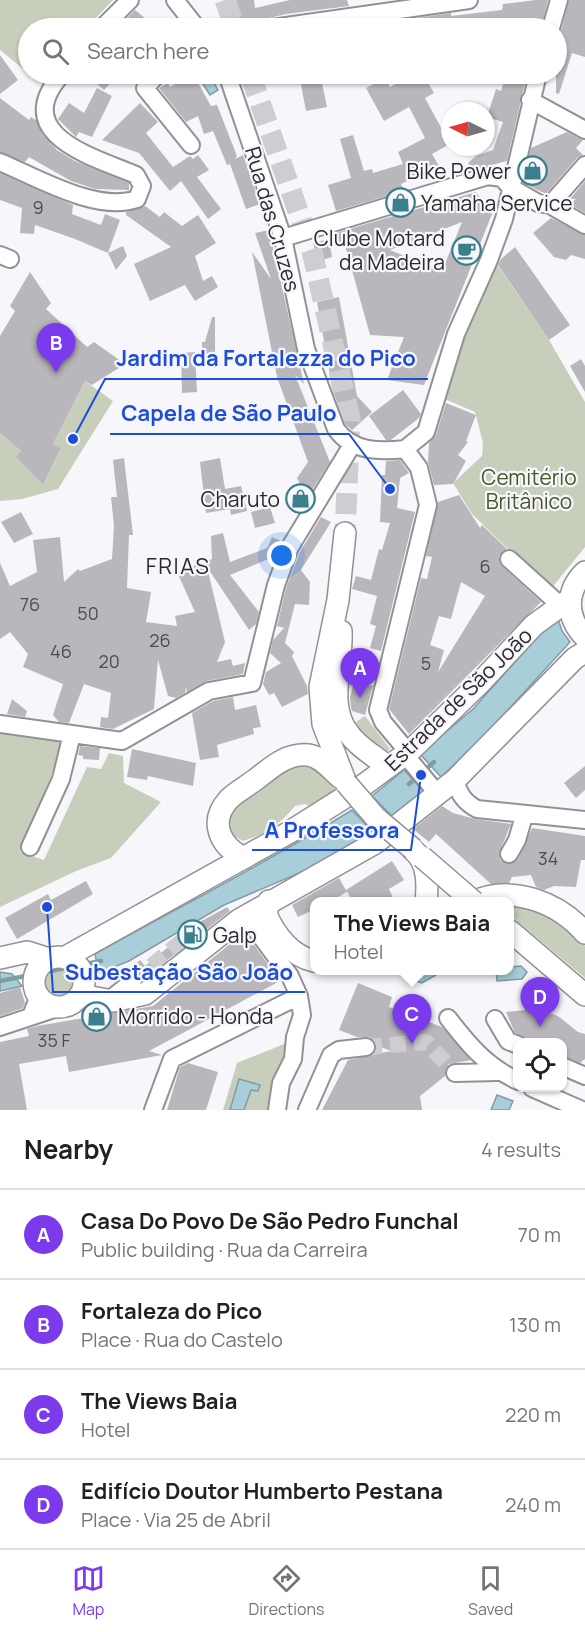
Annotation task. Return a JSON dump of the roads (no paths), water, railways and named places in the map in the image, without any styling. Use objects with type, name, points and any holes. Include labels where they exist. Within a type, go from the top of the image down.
[{"type":"main road","points":[[345,533],[338,600],[322,670],[320,706],[328,741],[346,783]]},
{"type":"main road","points":[[585,564],[573,577],[567,605],[573,621],[585,637]]},
{"type":"main road","points":[[567,605],[573,588],[585,572]]},
{"type":"main road","points":[[338,600],[341,635],[337,705],[340,720],[360,745],[388,767]]},
{"type":"main road","name":"Estrada de São João","points":[[40,974],[332,807],[388,767],[410,757],[534,625],[567,605]]},
{"type":"main road","points":[[82,986],[109,1000],[126,1000],[145,994],[198,945],[269,902],[375,843],[435,790],[455,780],[574,658],[585,652]]},
{"type":"main road","points":[[244,858],[232,852],[220,839],[217,827],[220,813],[229,799],[282,760],[294,756],[319,758],[346,783],[376,818],[468,897]]},
{"type":"main road","points":[[422,857],[427,879],[426,897]]},
{"type":"main road","points":[[506,897],[537,900],[563,912],[585,933]]},
{"type":"main road","points":[[269,902],[266,915],[276,933],[289,948],[310,958]]},
{"type":"main road","points":[[514,934],[585,995]]},
{"type":"main road","points":[[0,958],[27,952],[40,974],[48,1004],[60,1006],[72,1003],[82,986],[78,966],[40,974],[0,963]]},
{"type":"street","points":[[112,18],[130,0]]},
{"type":"street","points":[[175,0],[188,18]]},
{"type":"street","points":[[342,18],[468,0]]},
{"type":"street","points":[[554,18],[559,0]]},
{"type":"street","points":[[0,162],[101,203],[123,204],[137,199],[142,186],[136,175],[61,142],[48,126],[47,101],[54,84]]},
{"type":"street","points":[[149,84],[145,88],[191,145]]},
{"type":"street","name":"Rua das Cruzes","points":[[230,84],[283,238],[306,350],[336,429],[352,445]]},
{"type":"street","points":[[0,724],[122,741],[209,691],[252,683],[276,585],[290,547],[352,445],[379,450],[405,449],[426,432],[456,334],[489,260],[504,219],[535,84]]},
{"type":"street","points":[[530,100],[585,130]]},
{"type":"street","points":[[550,205],[585,165]]},
{"type":"street","points":[[283,238],[488,176],[502,178],[510,187],[538,203],[550,205],[585,225]]},
{"type":"street","points":[[405,449],[419,468],[428,504],[378,710],[384,722],[435,790]]},
{"type":"street","points":[[509,559],[567,605]]},
{"type":"street","points":[[30,847],[62,778],[72,734]]},
{"type":"street","points":[[455,780],[458,792],[467,804],[477,809],[524,816],[585,820]]},
{"type":"street","points":[[509,854],[517,840],[524,816]]},
{"type":"street","points":[[246,916],[290,976],[299,996],[302,1015],[293,1059],[282,1083],[277,1110]]},
{"type":"street","points":[[31,1016],[40,974]]},
{"type":"street","points":[[109,1000],[133,981]]},
{"type":"street","points":[[153,1110],[172,1059],[299,996]]},
{"type":"street","points":[[0,1027],[60,1006]]},
{"type":"street","points":[[448,1018],[477,1056],[497,1072],[513,1079]]},
{"type":"street","points":[[495,1019],[508,1041],[513,1043]]},
{"type":"street","points":[[307,1110],[331,1055],[339,1050],[366,1047]]},
{"type":"street","points":[[567,1068],[585,1076]]},
{"type":"street","points":[[455,1073],[497,1072]]},
{"type":"street","points":[[541,1092],[582,1110]]},
{"type":"water","points":[[203,84],[215,84],[218,90],[210,95]]},
{"type":"water","points":[[558,619],[562,631],[570,642],[484,736],[441,777],[420,754],[473,709],[540,634]]},
{"type":"water","points":[[404,770],[424,792],[392,816],[372,796]]},
{"type":"water","points":[[352,810],[372,831],[311,868],[224,905],[129,961],[99,973],[95,954],[256,866]]},
{"type":"water","points":[[521,966],[527,972],[522,979],[497,981],[496,975],[514,975],[514,967]]},
{"type":"water","points":[[0,972],[12,974],[22,986],[0,991]]},
{"type":"water","points":[[418,975],[436,975],[422,983],[416,981]]},
{"type":"water","points":[[239,1079],[260,1085],[258,1091],[251,1090],[244,1110],[230,1110]]},
{"type":"water","points":[[497,1095],[513,1101],[509,1110],[491,1110]]},
{"type":"waterway","points":[[409,784],[434,762]]},
{"type":"waterway","points":[[0,981],[101,961]]},
{"type":"tunnel","points":[[225,0],[231,18]]},
{"type":"tunnel","points":[[254,84],[312,251],[350,419],[345,533]]},
{"type":"tunnel","points":[[133,981],[182,941],[191,944]]},
{"type":"tunnel","points":[[366,1047],[426,1042],[455,1073]]},
{"type":"place","name":"Bike Power","points":[[532,171]]},
{"type":"place","name":"Yamaha Service","points":[[400,203]]},
{"type":"place","name":"Clube Motard da Madeira","points":[[466,250]]},
{"type":"place","name":"Fortaleza do Pico","points":[[56,373]]},
{"type":"place","name":"Jardim da Fortalezza do Pico","points":[[73,439]]},
{"type":"place","name":"Capela de São Paulo","points":[[390,489]]},
{"type":"place","name":"Charuto","points":[[301,499]]},
{"type":"place","name":"Casa Do Povo De São Pedro Funchal","points":[[360,698]]},
{"type":"place","name":"A Professora","points":[[421,775]]},
{"type":"place","name":"Subestação São João","points":[[47,907]]},
{"type":"place","name":"Galp","points":[[192,935]]},
{"type":"place","name":"Morrido - Honda","points":[[97,1016]]},
{"type":"place","name":"Edifício Doutor Humberto Pestana","points":[[540,1027]]},
{"type":"place","name":"The Views Baia","points":[[412,1044]]},
{"type":"district","name":"FRIAS","points":[[178,566]]},
{"type":"park label","name":"Cemitério Britânico","points":[[529,489]]}]
